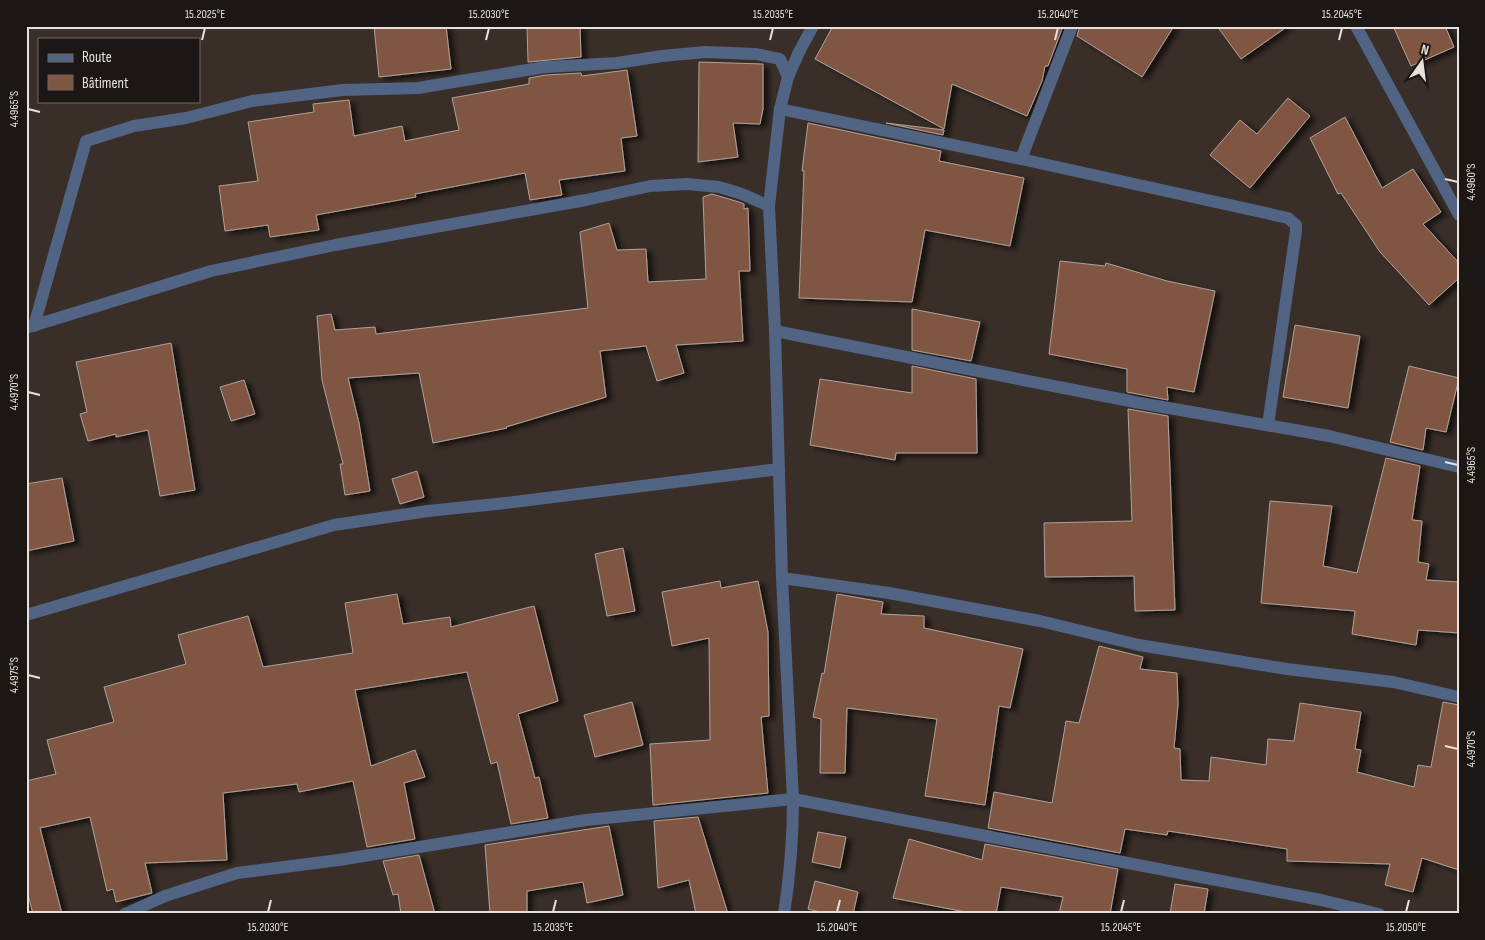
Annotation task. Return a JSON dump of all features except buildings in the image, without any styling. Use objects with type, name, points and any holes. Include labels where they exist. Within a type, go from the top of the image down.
[{"type":"street","points":[[784,914],[790,879],[794,832],[782,578],[775,331],[769,206],[780,109],[788,77],[813,26]]},
{"type":"street","points":[[1021,159],[1072,26]]},
{"type":"street","points":[[1356,26],[1459,215]]},
{"type":"street","points":[[30,327],[86,141],[134,126],[186,118],[252,101],[343,90],[418,88],[545,67],[617,63],[705,52],[756,54],[780,59],[788,77]]},
{"type":"street","points":[[780,109],[1021,159],[1288,218],[1296,225],[1296,231],[1268,425]]},
{"type":"street","points":[[30,327],[211,271],[586,200],[650,186],[687,184],[719,187],[742,194],[769,206]]},
{"type":"street","points":[[775,331],[1130,401],[1329,436],[1459,467]]},
{"type":"street","points":[[26,615],[334,525],[428,511],[506,503],[779,468]]},
{"type":"street","points":[[782,578],[898,594],[1040,621],[1158,648],[1287,669],[1393,682],[1459,697]]},
{"type":"street","points":[[125,914],[165,896],[237,873],[339,860],[586,820],[793,799],[1292,895],[1379,914]]}]
